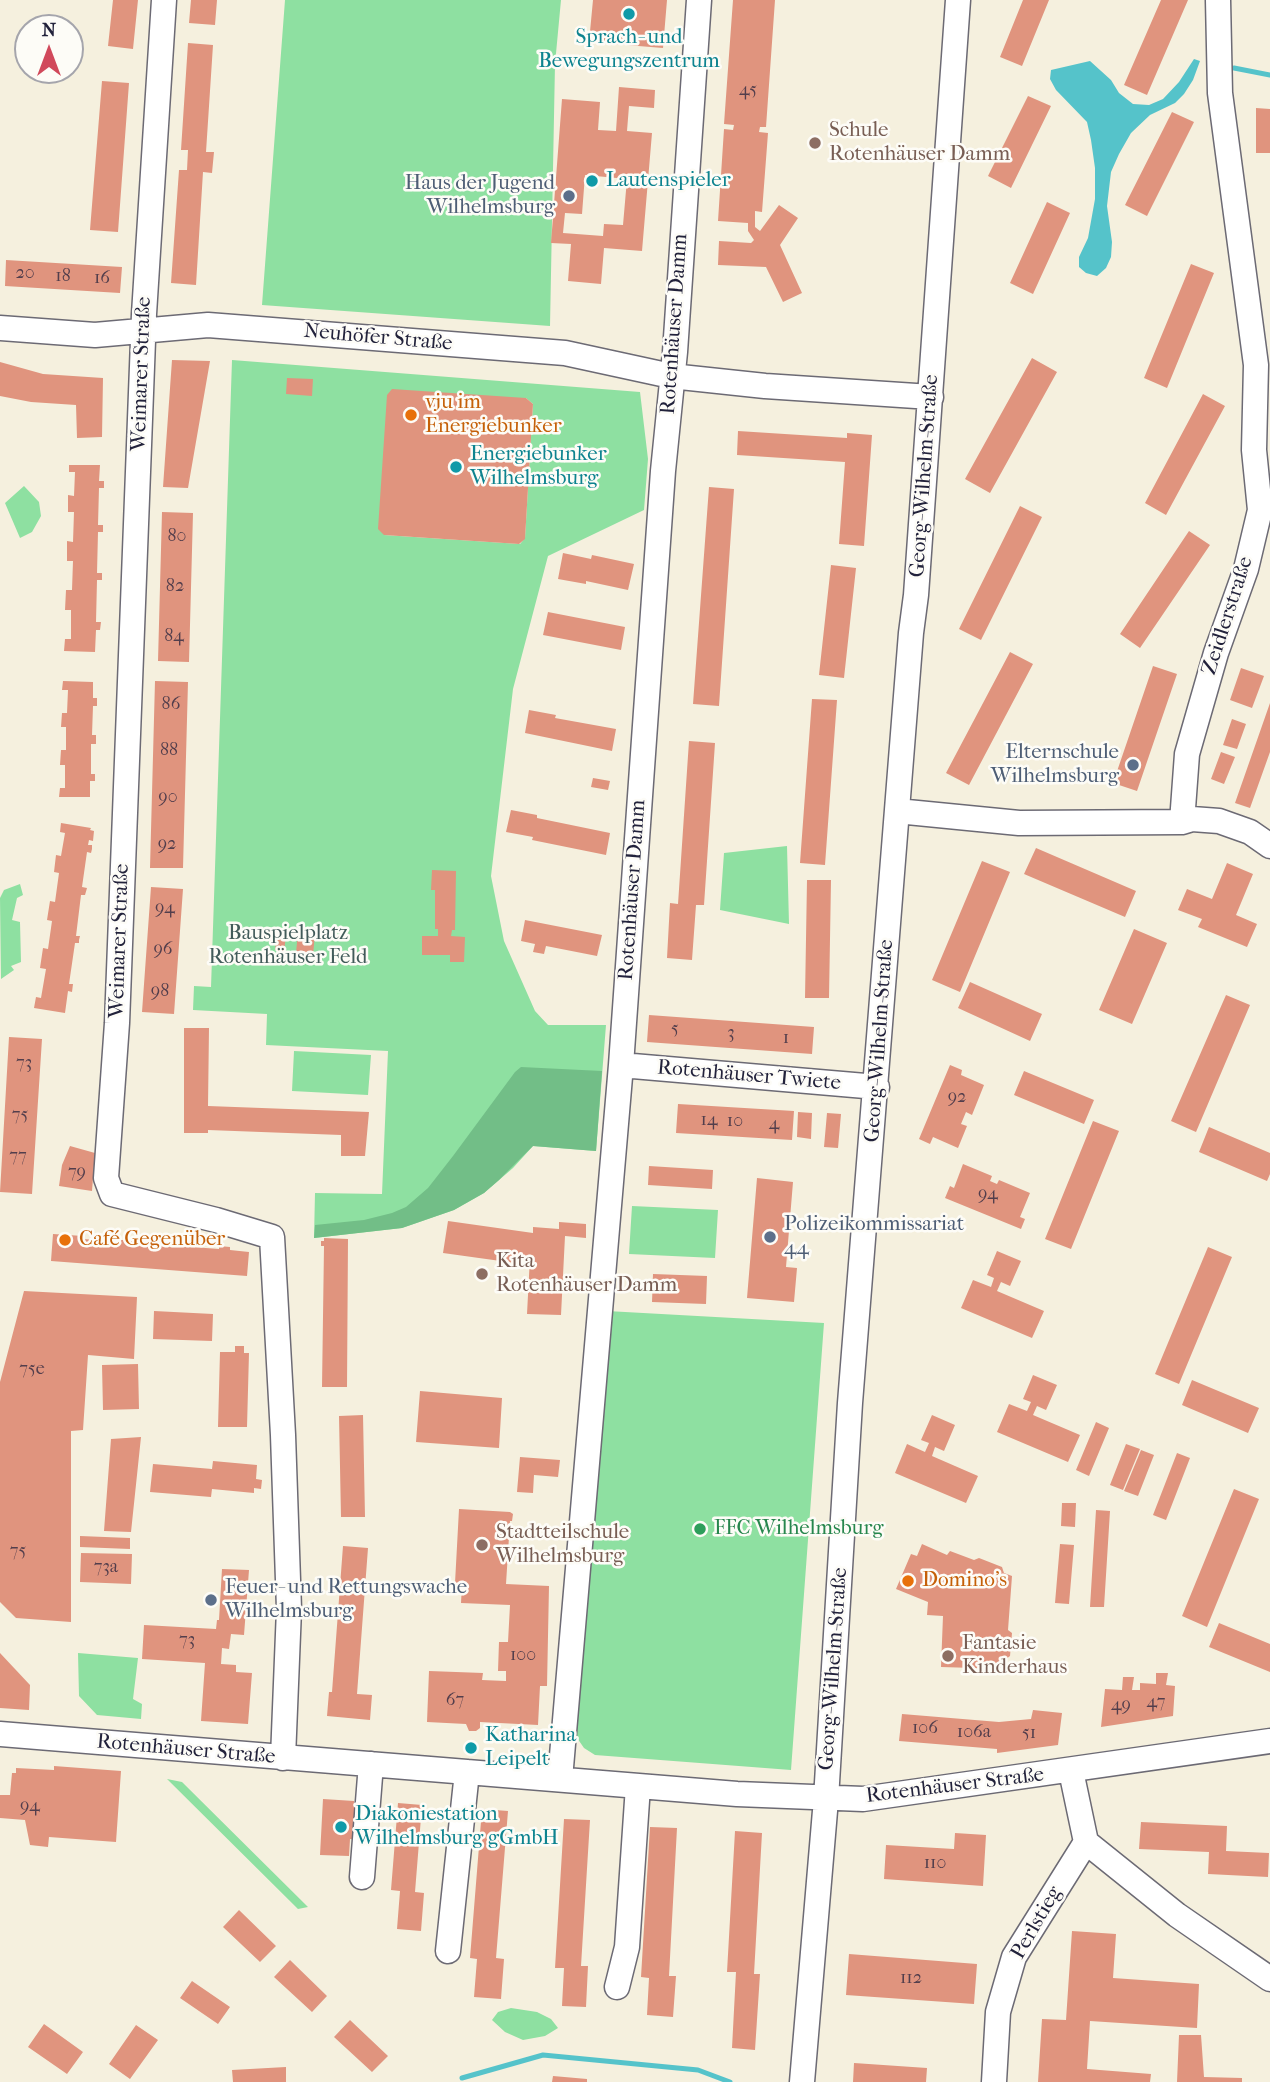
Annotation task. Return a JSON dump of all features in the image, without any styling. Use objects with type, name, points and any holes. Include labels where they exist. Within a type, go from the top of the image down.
[{"type":"street","name":"Weimarer Straße","points":[[164,0],[143,332],[117,1023],[106,1178],[112,1194],[272,1237],[289,1609],[283,1758]]},
{"type":"street","name":"Rotenhäuser Damm","points":[[560,1779],[621,1065],[699,0]]},
{"type":"street","name":"Georg-Wilhelm-Straße","points":[[802,2082],[826,1799],[850,1403],[931,397],[958,0]]},
{"type":"street","name":"Zeidlerstraße","points":[[1182,822],[1187,754],[1216,653],[1246,569],[1259,510],[1254,450],[1256,365],[1220,93],[1218,0]]},
{"type":"street","name":"Neuhöfer Straße","points":[[0,328],[95,335],[143,332],[537,366],[614,363],[671,376],[765,386],[931,397]]},
{"type":"street","points":[[897,811],[1019,823],[1182,822],[1192,819],[1219,821],[1250,832],[1270,846]]},
{"type":"street","name":"Rotenhäuser Twiete","points":[[621,1065],[877,1087]]},
{"type":"street","name":"Rotenhäuser Straße","points":[[0,1734],[826,1799],[863,1799],[1270,1741]]},
{"type":"street","points":[[362,1877],[371,1764]]},
{"type":"street","points":[[1071,1771],[1086,1842],[1177,1915],[1270,1979]]},
{"type":"street","points":[[448,1951],[467,1772]]},
{"type":"street","points":[[617,1987],[627,1947],[638,1786]]},
{"type":"street","name":"Perlstieg","points":[[994,2082],[998,2012],[1014,1957],[1086,1842]]},
{"type":"green space","points":[[285,0],[561,0],[555,64],[550,326],[262,305]]},
{"type":"green space","name":"Bauspielplatz Rotenhäuser Feld","points":[[232,360],[640,392],[648,459],[644,510],[548,556],[513,689],[491,876],[504,941],[535,1011],[548,1025],[606,1025],[596,1151],[533,1146],[484,1193],[454,1210],[402,1228],[314,1238],[315,1193],[382,1194],[388,1051],[266,1045],[267,1014],[193,1010],[194,986],[211,987]],"holes":[[[526,398],[533,404],[525,538],[520,544],[384,535]]]},
{"type":"green space","points":[[24,486],[39,502],[41,516],[32,532],[20,538],[5,503]]},
{"type":"green space","points":[[787,846],[789,924],[720,910],[724,853]]},
{"type":"green space","points":[[20,884],[23,895],[17,898],[12,920],[20,922],[21,962],[11,966],[14,970],[1,979],[0,898],[4,890]]},
{"type":"green space","points":[[294,1051],[371,1055],[368,1095],[292,1091]]},
{"type":"green space","points":[[521,1067],[602,1071],[596,1151],[533,1146],[484,1193],[454,1210],[402,1228],[314,1238],[315,1225],[364,1220],[406,1207],[428,1188]]},
{"type":"green space","points":[[632,1206],[718,1210],[715,1258],[629,1254]]},
{"type":"green space","name":"FFC Wilhelmsburg","points":[[607,1311],[824,1323],[791,1770],[595,1755],[584,1748],[575,1735]]},
{"type":"green space","points":[[78,1653],[138,1658],[133,1699],[142,1704],[141,1719],[97,1715],[79,1696]]},
{"type":"green space","points":[[167,1779],[182,1782],[308,1907],[298,1909]]},
{"type":"green space","points":[[511,2008],[537,2012],[551,2019],[558,2028],[545,2036],[523,2040],[505,2032],[492,2020],[498,2012]]},
{"type":"water","points":[[1194,59],[1200,61],[1184,94],[1175,103],[1150,115],[1131,133],[1119,154],[1111,172],[1107,206],[1112,242],[1111,257],[1106,268],[1097,276],[1086,273],[1079,267],[1079,257],[1088,238],[1095,199],[1091,140],[1087,122],[1056,90],[1050,79],[1051,70],[1090,61],[1111,80],[1119,93],[1133,104],[1149,105],[1163,99],[1179,82]]},
{"type":"building","points":[[113,0],[138,0],[133,49],[108,46]]},
{"type":"building","points":[[191,0],[217,0],[215,25],[189,23]]},
{"type":"building","name":"Sprach- und Bewegungszentrum","points":[[593,0],[667,0],[663,48],[589,42]]},
{"type":"building","points":[[733,0],[775,0],[766,127],[760,127],[759,132],[768,133],[762,212],[755,211],[755,227],[760,231],[779,205],[798,218],[780,245],[802,293],[783,302],[766,267],[718,265],[719,241],[751,243],[754,240],[748,231],[748,223],[718,221],[724,129],[733,130],[734,125],[724,124]]},
{"type":"building","points":[[1023,0],[1049,0],[1022,66],[1000,57]]},
{"type":"building","points":[[1161,0],[1188,0],[1147,95],[1124,85]]},
{"type":"building","points":[[188,43],[213,45],[206,152],[214,152],[212,173],[203,172],[196,285],[171,283],[179,170],[187,170],[188,150],[181,150]]},
{"type":"building","points":[[102,81],[129,83],[118,232],[90,230]]},
{"type":"building","name":"Haus der Jugend Wilhelmsburg","points":[[619,87],[655,90],[654,108],[629,106],[627,131],[652,133],[642,251],[604,248],[601,284],[568,281],[571,244],[551,243],[562,99],[600,102],[598,130],[616,131]],"holes":[[[585,175],[627,179],[623,225],[604,224],[603,236],[563,233],[565,213],[582,214]]]},
{"type":"building","points":[[1028,96],[1051,106],[1011,188],[988,176]]},
{"type":"building","points":[[1256,108],[1270,109],[1270,153],[1256,153]]},
{"type":"building","points":[[1172,112],[1194,122],[1147,216],[1125,205]]},
{"type":"building","points":[[1047,202],[1070,213],[1033,294],[1010,283]]},
{"type":"building","points":[[6,260],[122,267],[120,293],[5,286]]},
{"type":"building","points":[[1191,264],[1214,273],[1167,388],[1144,378]]},
{"type":"building","points":[[1032,358],[1057,372],[990,493],[965,479]]},
{"type":"building","points":[[172,360],[210,361],[188,488],[163,487]]},
{"type":"building","points":[[0,362],[43,374],[103,378],[102,437],[77,438],[76,405],[31,402],[0,396]]},
{"type":"building","points":[[287,378],[313,379],[312,396],[286,394]]},
{"type":"building","name":"Energiebunker Wilhelmsburg","points":[[392,389],[526,398],[533,404],[525,539],[519,544],[384,535],[378,529],[387,395]]},
{"type":"building","points":[[1203,394],[1225,406],[1166,515],[1145,503]]},
{"type":"building","points":[[738,431],[847,438],[847,433],[872,435],[864,546],[839,544],[845,462],[737,455]]},
{"type":"building","points":[[69,465],[100,465],[99,481],[104,481],[104,488],[99,488],[98,525],[103,525],[103,532],[98,532],[97,573],[102,573],[102,580],[97,580],[96,622],[101,622],[100,630],[96,630],[95,652],[64,651],[65,639],[71,639],[71,610],[65,610],[66,590],[72,590],[73,561],[67,561],[67,541],[73,542],[74,512],[68,512],[68,495],[74,496],[75,472],[69,472]]},
{"type":"building","points":[[709,487],[734,489],[719,706],[693,704]]},
{"type":"building","points":[[1020,506],[1042,517],[981,640],[959,629]]},
{"type":"building","points":[[162,512],[193,513],[189,662],[158,661]]},
{"type":"building","points":[[1189,531],[1210,545],[1140,648],[1120,634]]},
{"type":"building","points":[[563,553],[591,559],[592,555],[634,564],[628,590],[586,581],[586,584],[558,579]]},
{"type":"building","points":[[831,565],[856,568],[844,678],[819,675]]},
{"type":"building","points":[[548,612],[625,627],[621,650],[543,635]]},
{"type":"building","points":[[1010,652],[1033,664],[969,785],[946,773]]},
{"type":"building","points":[[1153,666],[1177,674],[1137,791],[1113,783]]},
{"type":"building","points":[[1241,668],[1264,676],[1252,708],[1230,700]]},
{"type":"building","points":[[63,681],[93,682],[93,698],[97,698],[97,706],[93,706],[92,735],[96,735],[96,744],[91,744],[91,774],[95,774],[95,781],[90,781],[90,797],[59,797],[60,788],[65,788],[65,765],[60,765],[61,750],[66,750],[66,727],[61,727],[62,713],[67,713],[68,690],[62,690]]},
{"type":"building","points":[[155,681],[188,682],[183,868],[150,868]]},
{"type":"building","points":[[812,699],[837,700],[825,865],[800,863]]},
{"type":"building","points":[[1270,703],[1270,752],[1250,808],[1235,803]]},
{"type":"building","points":[[529,710],[556,715],[555,718],[616,729],[612,751],[525,733]]},
{"type":"building","points":[[1232,719],[1246,724],[1237,749],[1223,745]]},
{"type":"building","points":[[689,741],[715,743],[704,905],[696,905],[692,960],[667,958],[670,903],[678,904]]},
{"type":"building","points":[[1221,752],[1235,757],[1224,784],[1211,779]]},
{"type":"building","points":[[593,778],[610,781],[608,790],[591,787]]},
{"type":"building","points":[[511,810],[610,833],[606,855],[506,832]]},
{"type":"building","points":[[61,823],[91,828],[90,830],[94,831],[93,841],[89,840],[88,845],[92,845],[92,849],[91,853],[87,852],[82,887],[87,888],[85,895],[81,895],[76,936],[80,936],[79,943],[75,943],[69,984],[73,984],[72,992],[68,991],[65,1013],[34,1008],[36,997],[41,998],[46,969],[40,968],[43,948],[48,949],[52,921],[47,920],[50,901],[55,902],[59,873],[54,872],[56,855],[61,856],[65,833],[60,832]]},
{"type":"building","points":[[1036,848],[1136,891],[1125,917],[1024,874]]},
{"type":"building","points":[[982,861],[1010,872],[960,992],[932,980]]},
{"type":"building","points":[[1227,863],[1253,874],[1236,915],[1257,924],[1247,947],[1198,927],[1202,919],[1178,910],[1187,889],[1212,899]]},
{"type":"building","points":[[432,870],[456,871],[455,930],[452,930],[451,936],[465,937],[464,962],[450,962],[450,955],[422,955],[422,936],[438,936],[438,929],[435,929],[435,890],[431,890]]},
{"type":"building","points":[[807,880],[831,880],[829,998],[805,998]]},
{"type":"building","points":[[151,887],[183,889],[174,1014],[142,1012]]},
{"type":"building","points":[[525,920],[602,935],[597,956],[546,946],[544,954],[533,952],[535,944],[521,941]]},
{"type":"building","points":[[1134,929],[1167,943],[1132,1024],[1099,1010]]},
{"type":"building","points":[[298,932],[315,934],[313,955],[296,953]]},
{"type":"building","points":[[277,934],[286,935],[284,952],[275,950]]},
{"type":"building","points":[[970,982],[1042,1014],[1030,1041],[958,1008]]},
{"type":"building","points":[[1226,995],[1250,1005],[1196,1132],[1171,1121]]},
{"type":"building","points":[[649,1015],[814,1027],[812,1054],[647,1042]]},
{"type":"building","points":[[184,1028],[209,1028],[208,1106],[369,1112],[365,1156],[341,1156],[341,1135],[208,1130],[208,1133],[184,1133]]},
{"type":"building","points":[[9,1037],[42,1039],[32,1194],[0,1192]]},
{"type":"building","points":[[950,1065],[962,1070],[961,1075],[984,1085],[972,1115],[966,1112],[961,1124],[967,1126],[958,1148],[933,1137],[930,1144],[919,1139]]},
{"type":"building","points":[[1024,1071],[1094,1100],[1084,1124],[1014,1095]]},
{"type":"building","points":[[678,1104],[794,1111],[792,1140],[676,1133]]},
{"type":"building","points":[[798,1112],[812,1113],[811,1139],[797,1137]]},
{"type":"building","points":[[827,1113],[841,1114],[838,1148],[824,1147]]},
{"type":"building","points":[[1093,1121],[1119,1131],[1071,1249],[1045,1239]]},
{"type":"building","points":[[1209,1127],[1270,1153],[1270,1174],[1267,1181],[1199,1152]]},
{"type":"building","points":[[70,1146],[95,1153],[92,1191],[59,1186],[62,1165]]},
{"type":"building","points":[[963,1164],[992,1176],[990,1181],[997,1184],[999,1180],[1030,1193],[1020,1217],[1025,1219],[1021,1229],[945,1198],[950,1186],[954,1188]]},
{"type":"building","points":[[649,1166],[713,1170],[712,1189],[648,1185]]},
{"type":"building","name":"Polizeikommissariat 44","points":[[757,1178],[793,1182],[786,1267],[797,1268],[794,1302],[747,1298]]},
{"type":"building","points":[[448,1221],[533,1233],[533,1227],[559,1229],[559,1222],[586,1224],[586,1238],[565,1236],[561,1315],[527,1314],[530,1257],[516,1255],[515,1263],[443,1253]]},
{"type":"building","points":[[53,1234],[170,1246],[171,1243],[219,1249],[219,1246],[230,1247],[230,1250],[249,1252],[247,1276],[51,1261]]},
{"type":"building","points":[[324,1238],[348,1239],[347,1387],[322,1387],[324,1246],[321,1246],[321,1241],[324,1241]]},
{"type":"building","points":[[1208,1247],[1232,1257],[1179,1384],[1155,1374]]},
{"type":"building","points":[[997,1251],[1021,1261],[1010,1286],[1001,1282],[997,1291],[1044,1311],[1032,1338],[961,1308],[973,1280],[991,1287],[994,1278],[987,1275]]},
{"type":"building","points":[[653,1274],[707,1276],[706,1304],[652,1302]]},
{"type":"building","points":[[24,1291],[137,1297],[134,1359],[88,1355],[83,1430],[71,1431],[71,1622],[16,1618],[0,1602],[0,1382]]},
{"type":"building","points":[[154,1311],[213,1314],[212,1341],[153,1339]]},
{"type":"building","points":[[235,1346],[244,1346],[244,1353],[249,1353],[247,1427],[218,1427],[220,1352],[235,1352]]},
{"type":"building","points":[[138,1364],[139,1409],[103,1410],[102,1365]]},
{"type":"building","points":[[1033,1375],[1057,1385],[1046,1410],[1037,1406],[1033,1415],[1080,1435],[1068,1462],[997,1432],[1009,1404],[1027,1411],[1031,1402],[1023,1399]]},
{"type":"building","points":[[1192,1380],[1259,1408],[1248,1433],[1182,1405]]},
{"type":"building","points":[[420,1391],[502,1398],[499,1448],[416,1442]]},
{"type":"building","points":[[363,1415],[365,1517],[341,1517],[339,1416]]},
{"type":"building","points":[[932,1415],[955,1425],[944,1451],[935,1447],[932,1456],[978,1476],[966,1503],[895,1473],[907,1444],[925,1452],[929,1443],[921,1440]]},
{"type":"building","points":[[1096,1422],[1109,1428],[1089,1476],[1076,1470]]},
{"type":"building","points":[[141,1437],[131,1532],[104,1531],[111,1439]]},
{"type":"building","points":[[1126,1444],[1140,1449],[1123,1490],[1110,1485]]},
{"type":"building","points":[[1141,1450],[1154,1455],[1138,1496],[1124,1491]]},
{"type":"building","points":[[1177,1453],[1190,1458],[1166,1520],[1153,1515]]},
{"type":"building","points":[[520,1457],[560,1460],[558,1477],[534,1475],[533,1493],[517,1492]]},
{"type":"building","points":[[213,1461],[257,1465],[256,1479],[262,1480],[261,1489],[254,1488],[254,1493],[212,1489],[211,1497],[150,1492],[153,1464],[212,1469]]},
{"type":"building","points":[[1234,1489],[1259,1499],[1207,1627],[1182,1616]]},
{"type":"building","points":[[1062,1503],[1076,1503],[1075,1527],[1061,1526]]},
{"type":"building","points":[[459,1509],[513,1514],[510,1521],[506,1584],[549,1586],[547,1686],[540,1686],[538,1725],[480,1722],[480,1728],[469,1731],[466,1724],[427,1722],[429,1671],[483,1673],[482,1680],[506,1681],[506,1671],[498,1671],[499,1642],[508,1642],[510,1605],[461,1603],[462,1584],[455,1583]]},
{"type":"building","points":[[1096,1510],[1110,1511],[1104,1607],[1090,1607]]},
{"type":"building","points":[[80,1536],[130,1538],[130,1549],[80,1547]]},
{"type":"building","points":[[922,1544],[947,1555],[950,1551],[974,1560],[979,1558],[1002,1567],[1004,1573],[1012,1576],[1008,1630],[1012,1633],[1006,1669],[941,1667],[943,1616],[927,1615],[928,1602],[896,1589],[911,1554],[917,1556]]},
{"type":"building","points":[[1060,1544],[1074,1545],[1069,1604],[1055,1603]]},
{"type":"building","points":[[343,1546],[368,1548],[357,1694],[372,1695],[370,1720],[327,1716],[329,1692],[332,1692]]},
{"type":"building","points":[[81,1553],[132,1554],[131,1584],[80,1582]]},
{"type":"building","points":[[222,1569],[249,1570],[244,1635],[231,1634],[229,1649],[222,1648],[221,1664],[236,1665],[236,1672],[252,1673],[248,1724],[201,1721],[205,1663],[142,1659],[144,1625],[216,1629]]},
{"type":"building","points":[[1219,1623],[1270,1644],[1270,1672],[1209,1647]]},
{"type":"building","points":[[0,1653],[30,1685],[29,1710],[0,1708]]},
{"type":"building","points":[[1156,1673],[1168,1673],[1166,1685],[1175,1686],[1173,1716],[1101,1727],[1105,1689],[1122,1690],[1123,1677],[1134,1677],[1132,1690],[1140,1690],[1140,1683],[1156,1684]]},
{"type":"building","points":[[1033,1710],[1062,1713],[1058,1745],[997,1753],[997,1749],[899,1741],[902,1714],[999,1722],[1031,1719]]},
{"type":"building","points":[[54,1766],[121,1771],[116,1842],[49,1837],[48,1847],[30,1845],[25,1820],[0,1818],[0,1795],[10,1795],[12,1773],[16,1773],[16,1768],[54,1770]]},
{"type":"building","name":"Diakoniestation Wilhelmsburg gGmbH","points":[[323,1799],[354,1801],[354,1814],[361,1814],[360,1840],[350,1839],[349,1856],[320,1855]]},
{"type":"building","points":[[398,1803],[422,1805],[415,1892],[424,1893],[421,1931],[397,1929],[400,1891],[391,1890]]},
{"type":"building","points":[[482,1809],[508,1811],[496,1958],[504,1959],[501,1999],[474,1997],[477,1959],[470,1958]]},
{"type":"building","points":[[564,1819],[590,1820],[581,1966],[588,1966],[586,2007],[562,2006],[564,1968],[555,1968]]},
{"type":"building","points":[[1141,1822],[1227,1826],[1226,1851],[1269,1853],[1268,1877],[1208,1874],[1209,1852],[1139,1849]]},
{"type":"building","points":[[650,1827],[677,1828],[669,1976],[676,1976],[673,2017],[647,2015],[649,1978],[641,1977]]},
{"type":"building","points":[[735,1831],[762,1833],[754,1974],[760,1974],[755,2050],[732,2048],[736,1972],[727,1972]]},
{"type":"building","points":[[955,1833],[986,1835],[983,1886],[884,1879],[886,1845],[954,1849]]},
{"type":"building","points":[[239,1910],[276,1946],[260,1962],[223,1927]]},
{"type":"building","points":[[1072,1931],[1116,1934],[1113,1978],[1199,1984],[1197,2028],[1090,2021],[1087,2069],[1151,2074],[1150,2082],[1038,2082],[1042,2019],[1066,2020]]},
{"type":"building","points":[[849,1954],[977,1964],[974,2004],[846,1995]]},
{"type":"building","points":[[290,1960],[327,1996],[312,2012],[274,1977]]},
{"type":"building","points":[[192,1981],[230,2007],[218,2024],[180,1998]]},
{"type":"building","points":[[350,2020],[388,2056],[372,2072],[334,2037]]},
{"type":"building","points":[[44,2024],[83,2052],[67,2074],[28,2047]]},
{"type":"building","points":[[136,2025],[158,2040],[130,2079],[109,2064]]},
{"type":"building","points":[[1179,2035],[1201,2035],[1204,2077],[1242,2078],[1242,2082],[1177,2082]]},
{"type":"building","points":[[854,2063],[927,2068],[926,2082],[853,2082]]},
{"type":"building","points":[[286,2067],[286,2082],[233,2082],[232,2070]]},
{"type":"building","points":[[553,2076],[587,2079],[587,2082],[552,2082]]},
{"type":"waterway","points":[[1234,68],[1270,75]]},
{"type":"waterway","points":[[462,2078],[543,2055],[698,2070],[730,2082]]},
{"type":"place","name":"Sprach- und Bewegungszentrum","points":[[629,14]]},
{"type":"place","name":"Schule Rotenhäuser Damm","points":[[815,143]]},
{"type":"place","name":"Lautenspieler","points":[[592,181]]},
{"type":"place","name":"Haus der Jugend Wilhelmsburg","points":[[569,196]]},
{"type":"place","name":"vju im Energiebunker","points":[[411,415]]},
{"type":"place","name":"Energiebunker Wilhelmsburg","points":[[456,467]]},
{"type":"place","name":"Elternschule Wilhelmsburg","points":[[1133,765]]},
{"type":"place","name":"Polizeikommissariat 44","points":[[770,1237]]},
{"type":"place","name":"Café Gegenüber","points":[[65,1240]]},
{"type":"place","name":"Kita Rotenhäuser Damm","points":[[482,1274]]},
{"type":"place","name":"FFC Wilhelmsburg","points":[[700,1529]]},
{"type":"place","name":"Stadtteilschule Wilhelmsburg","points":[[482,1545]]},
{"type":"place","name":"Domino's","points":[[908,1581]]},
{"type":"place","name":"Feuer- und Rettungswache Wilhelmsburg","points":[[211,1600]]},
{"type":"place","name":"Fantasie Kinderhaus","points":[[948,1656]]},
{"type":"place","name":"Katharina Leipelt","points":[[471,1748]]},
{"type":"place","name":"Diakoniestation Wilhelmsburg gGmbH","points":[[341,1827]]}]
